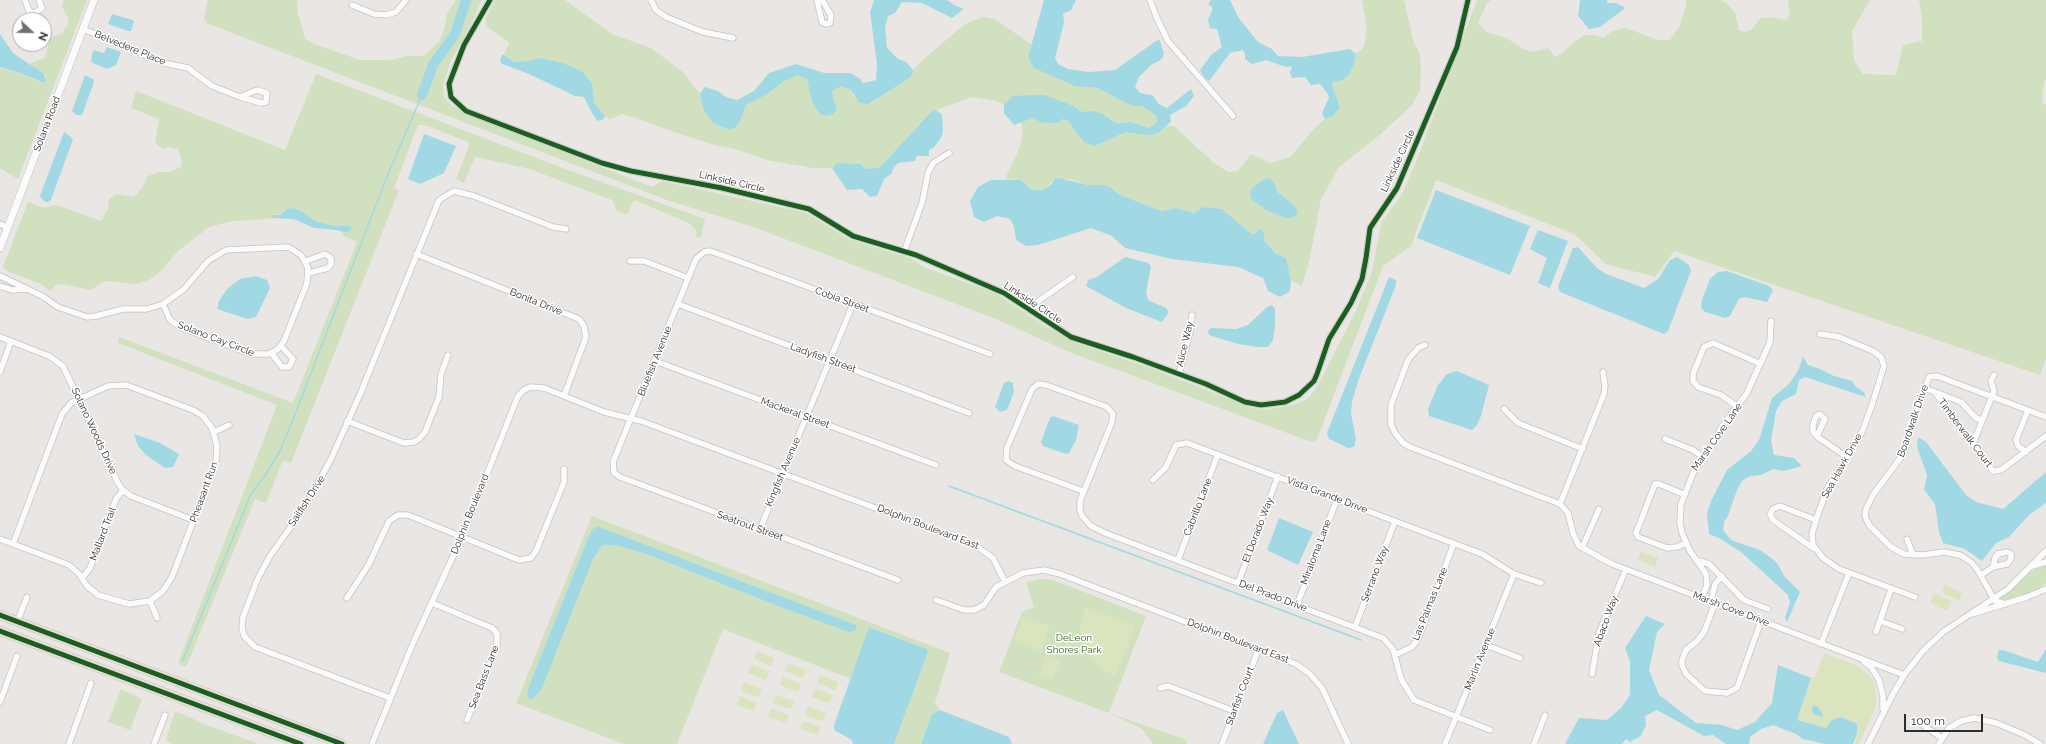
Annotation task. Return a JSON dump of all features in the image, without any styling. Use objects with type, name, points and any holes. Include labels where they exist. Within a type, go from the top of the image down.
[{"type":"main road","points":[[0,615],[342,744]]},
{"type":"main road","points":[[0,632],[300,744]]},
{"type":"main road","points":[[62,654],[68,641]]},
{"type":"main road","points":[[211,710],[216,697]]},
{"type":"street","points":[[25,0],[29,11],[34,13],[42,8],[39,0]]},
{"type":"street","name":"Solana Road","points":[[0,248],[94,0]]},
{"type":"street","points":[[352,5],[374,14],[386,15],[396,12],[406,0]]},
{"type":"street","name":"Linkside Circle","points":[[490,0],[464,44],[449,84],[451,97],[466,111],[586,157],[617,167],[654,176],[722,188],[809,209],[853,236],[904,252],[988,286],[1008,296],[1071,337],[1179,374],[1245,402],[1261,405],[1273,404],[1291,399],[1303,392],[1314,381],[1329,339],[1362,279],[1370,228],[1397,188],[1457,47],[1468,0]]},
{"type":"street","points":[[651,0],[656,10],[666,17],[703,32],[733,38]]},
{"type":"street","points":[[817,0],[822,22],[826,24],[830,23],[831,15],[822,0]]},
{"type":"street","points":[[1150,0],[1168,41],[1233,116]]},
{"type":"street","name":"Belvedere Place","points":[[83,29],[164,63],[188,68],[212,86],[240,97]]},
{"type":"street","points":[[904,252],[922,203],[928,173],[933,163],[949,153]]},
{"type":"street","name":"Sailfish Drive","points":[[390,698],[255,646],[246,640],[242,628],[243,617],[262,571],[273,551],[316,490],[331,459],[361,392],[432,214],[439,200],[454,191],[474,196],[553,227],[566,229]]},
{"type":"street","points":[[0,224],[8,228]]},
{"type":"street","points":[[0,276],[42,296],[58,307],[87,317],[103,315],[123,309],[147,309],[163,304],[184,289],[213,256],[226,250],[284,247],[298,252],[306,261],[309,273],[307,283],[282,346],[272,354],[282,366],[289,367],[293,359],[282,346]]},
{"type":"street","name":"Cobia Street","points":[[696,260],[701,253],[710,251],[990,354]]},
{"type":"street","points":[[306,261],[325,254],[331,258],[331,264],[328,268],[309,273]]},
{"type":"street","name":"Bonita Drive","points":[[416,254],[579,319],[584,326],[586,338],[564,396]]},
{"type":"street","name":"Bluefish Avenue","points":[[613,462],[696,260]]},
{"type":"street","points":[[630,261],[644,261],[688,278]]},
{"type":"street","points":[[1027,309],[1073,277]]},
{"type":"street","points":[[0,286],[12,290],[27,289]]},
{"type":"street","name":"Solano Cay Circle","points":[[163,304],[170,320],[180,328],[251,354],[272,354]]},
{"type":"street","name":"Ladyfish Street","points":[[678,304],[969,413]]},
{"type":"street","name":"Kingfish Avenue","points":[[760,529],[853,304]]},
{"type":"street","name":"Alice Way","points":[[1179,374],[1190,332],[1192,315]]},
{"type":"street","name":"Marsh Cove Lane","points":[[1708,580],[1699,561],[1686,543],[1680,522],[1683,494],[1696,466],[1712,446],[1722,428],[1748,393],[1770,342],[1771,321]]},
{"type":"street","name":"Sea Hawk Drive","points":[[1815,550],[1812,539],[1816,520],[1827,489],[1847,457],[1868,417],[1883,370],[1883,361],[1873,351],[1839,337],[1820,334]]},
{"type":"street","name":"Solano Woods Drive","points":[[0,337],[49,356],[59,362],[67,371],[118,484],[123,490]]},
{"type":"street","points":[[0,372],[11,341]]},
{"type":"street","points":[[1738,406],[1721,395],[1698,387],[1693,381],[1693,374],[1704,347],[1713,344],[1761,364]]},
{"type":"street","points":[[1425,345],[1418,348],[1408,360],[1391,405],[1391,424],[1399,439],[1410,447],[1560,504],[1568,513],[1575,538],[1582,548]]},
{"type":"street","points":[[347,421],[404,443],[414,442],[419,439],[425,432],[439,397],[442,374],[448,355]]},
{"type":"street","name":"Mackeral Street","points":[[655,360],[936,465]]},
{"type":"street","points":[[1560,504],[1604,394],[1606,386],[1603,372]]},
{"type":"street","points":[[1973,444],[1992,396],[1994,388],[1991,380],[1994,375]]},
{"type":"street","name":"Boardwalk Drive","points":[[1994,599],[1981,575],[1971,562],[1953,553],[1904,554],[1891,547],[1869,525],[1865,516],[1866,509],[1873,496],[1904,453],[1924,388],[1929,377],[1937,376],[2046,417]]},
{"type":"street","name":"Del Prado Drive","points":[[1083,491],[1011,464],[1006,460],[1007,448],[1032,390],[1038,384],[1046,385],[1107,407],[1112,412],[1112,422],[1080,500],[1080,510],[1091,526],[1384,638],[1390,644],[1401,679],[1414,700],[1490,730]]},
{"type":"street","name":"Pheasant Run","points":[[13,544],[62,414],[67,406],[108,386],[126,385],[193,410],[203,416],[214,432],[217,446],[216,461],[172,577],[163,591],[150,601]]},
{"type":"street","name":"Dolphin Boulevard","points":[[372,744],[416,637],[462,537],[518,396],[530,386],[544,388],[604,412],[631,419]]},
{"type":"street","name":"Timberwalk Court","points":[[1924,388],[1935,392],[1990,468],[1996,471],[2001,470],[2046,436]]},
{"type":"street","points":[[1935,392],[1961,402],[1975,417],[1982,422]]},
{"type":"street","points":[[1504,409],[1518,423],[1583,448]]},
{"type":"street","points":[[2026,452],[2018,446],[2016,440],[2028,410]]},
{"type":"street","name":"Dolphin Boulevard East","points":[[631,419],[642,421],[975,545],[993,558],[1005,582],[1029,572],[1050,571],[1259,648],[1296,664],[1314,678],[1325,693],[1348,744]]},
{"type":"street","points":[[214,432],[229,425]]},
{"type":"street","points":[[1817,436],[1847,457]]},
{"type":"street","points":[[1665,439],[1693,450],[1703,457]]},
{"type":"street","name":"Vista Grande Drive","points":[[1153,480],[1166,467],[1174,448],[1179,443],[1187,442],[1482,554],[1514,574],[1541,583]]},
{"type":"street","name":"Cabrillo Lane","points":[[1178,560],[1218,454]]},
{"type":"street","name":"Seatrout Street","points":[[613,462],[614,472],[620,477],[898,580]]},
{"type":"street","points":[[347,598],[369,564],[389,521],[395,516],[408,515],[519,560],[531,558],[536,551],[564,482],[564,469]]},
{"type":"street","name":"El Dorado Way","points":[[1238,583],[1278,476]]},
{"type":"street","points":[[1683,494],[1659,484],[1655,484],[1636,533],[1638,536],[1667,548],[1677,547],[1686,543]]},
{"type":"street","points":[[123,490],[131,496],[193,520]]},
{"type":"street","name":"Mallard Trail","points":[[82,578],[90,568],[116,499],[123,490]]},
{"type":"street","name":"Miraloma Lane","points":[[1297,605],[1337,499]]},
{"type":"street","points":[[1816,520],[1780,506],[1772,508],[1770,514],[1773,520],[1815,550],[1831,564],[1849,573],[1915,597]]},
{"type":"street","points":[[1582,548],[1599,509]]},
{"type":"street","name":"Serrano Way","points":[[1355,627],[1395,521]]},
{"type":"street","points":[[1907,538],[1913,555]]},
{"type":"street","points":[[0,539],[69,565],[93,592],[115,602],[136,604],[150,601],[157,618]]},
{"type":"street","name":"Las Palmas Lane","points":[[1394,654],[1412,647],[1418,639],[1454,543]]},
{"type":"street","name":"Marsh Cove Drive","points":[[1582,548],[1626,569],[1904,675]]},
{"type":"street","points":[[1868,744],[1904,675],[1933,641],[1952,626],[1994,599],[2046,551]]},
{"type":"street","points":[[1699,561],[1709,564],[1744,600],[1768,609]]},
{"type":"street","points":[[2029,568],[2041,562],[2046,562]]},
{"type":"street","points":[[1981,575],[1993,567]]},
{"type":"street","name":"Abaco Way","points":[[1592,674],[1594,655],[1599,633],[1626,569]]},
{"type":"street","points":[[1821,644],[1849,573]]},
{"type":"street","name":"Marlin Avenue","points":[[1445,744],[1514,574]]},
{"type":"street","points":[[1722,576],[1715,583],[1713,603],[1704,632],[1697,641],[1686,650],[1682,660],[1683,670],[1686,674],[1705,691],[1727,692],[1737,688],[1761,621]]},
{"type":"street","points":[[1702,598],[1708,580],[1715,583]]},
{"type":"street","points":[[936,600],[964,610],[974,610],[984,605],[996,587],[1005,582]]},
{"type":"street","points":[[1876,632],[1891,589]]},
{"type":"street","points":[[1972,614],[2006,604],[2046,589]]},
{"type":"street","points":[[18,622],[27,597]]},
{"type":"street","points":[[1994,599],[2006,604]]},
{"type":"street","name":"Sea Bass Lane","points":[[432,603],[492,628],[497,633],[497,646],[467,720]]},
{"type":"street","points":[[1880,621],[1902,629]]},
{"type":"street","points":[[1486,645],[1520,658]]},
{"type":"street","name":"Starfish Court","points":[[1222,744],[1259,648]]},
{"type":"street","points":[[0,702],[17,656]]},
{"type":"street","name":"Marsh Cove Drive","points":[[1859,658],[1871,667],[1879,680],[1883,696],[1883,713]]},
{"type":"street","points":[[69,744],[91,684]]},
{"type":"street","points":[[1160,688],[1168,686],[1234,712]]},
{"type":"street","points":[[154,744],[165,715]]},
{"type":"street","points":[[1534,744],[1545,715]]},
{"type":"street","points":[[1939,744],[1942,738],[1955,724],[1967,719],[1982,719],[2014,730],[2040,744]]},
{"type":"street","points":[[1918,722],[1942,738]]},
{"type":"green space","points":[[64,0],[87,0],[18,179],[0,168],[0,68],[23,74],[41,83],[46,76],[28,64],[45,58],[46,52],[52,52],[52,37],[62,33],[68,24],[68,18],[62,6]]},
{"type":"green space","points":[[208,0],[297,0],[298,13],[305,38],[314,44],[360,60],[390,60],[407,56],[424,56],[439,42],[444,30],[447,14],[456,0],[462,0],[455,33],[458,32],[469,0],[482,0],[450,63],[443,86],[444,97],[450,104],[468,115],[652,187],[662,181],[806,213],[849,239],[910,258],[924,267],[995,293],[1043,325],[1074,342],[1153,369],[1252,408],[1265,410],[1293,405],[1307,399],[1316,389],[1354,315],[1372,272],[1381,223],[1402,194],[1418,157],[1477,0],[1491,0],[1487,3],[1478,23],[1486,32],[1506,38],[1524,49],[1533,52],[1549,48],[1555,57],[1564,52],[1572,43],[1585,35],[1595,35],[1603,38],[1612,31],[1626,28],[1658,40],[1670,40],[1679,27],[1686,6],[1686,0],[1720,0],[1725,2],[1735,12],[1739,30],[1744,32],[1751,30],[1761,18],[1770,17],[1787,20],[1790,14],[1788,0],[1870,0],[1852,31],[1854,60],[1863,74],[1896,75],[1903,45],[1922,41],[1922,18],[1919,0],[2046,0],[2046,80],[2044,82],[2042,102],[2046,105],[2046,359],[2040,375],[1674,251],[1655,277],[1606,264],[1574,234],[1436,180],[1411,246],[1383,266],[1315,442],[1306,440],[1069,352],[996,319],[756,228],[667,200],[206,23],[204,18]]},
{"type":"green space","points":[[495,0],[565,0],[612,34],[651,48],[683,72],[700,94],[704,111],[713,122],[736,127],[746,105],[797,75],[807,79],[811,99],[819,111],[836,107],[832,93],[836,88],[842,87],[850,89],[854,97],[870,104],[911,77],[913,70],[926,57],[965,24],[983,17],[995,19],[1032,45],[1028,57],[1075,86],[1097,88],[1132,106],[1141,106],[1150,110],[1157,117],[1157,121],[1149,128],[1123,122],[1116,123],[1111,119],[1081,112],[1074,106],[1045,95],[1012,96],[1004,105],[997,101],[972,97],[931,112],[880,167],[870,169],[864,168],[861,164],[837,163],[832,168],[813,168],[767,160],[735,149],[714,145],[622,114],[610,119],[605,116],[594,103],[593,93],[563,63],[537,58],[529,61],[515,62],[504,55],[509,43],[486,26],[486,18]]},
{"type":"green space","points":[[1362,0],[1404,0],[1413,40],[1420,55],[1420,90],[1412,105],[1381,134],[1339,167],[1321,199],[1310,258],[1302,286],[1291,280],[1286,258],[1275,253],[1264,240],[1264,234],[1252,234],[1222,209],[1203,207],[1194,213],[1176,208],[1161,211],[1118,194],[1112,188],[1105,185],[1088,185],[1069,179],[1054,179],[1046,188],[1037,190],[1031,189],[1021,180],[1005,179],[1019,149],[1023,132],[1021,122],[1033,118],[1057,123],[1063,119],[1069,121],[1073,129],[1084,142],[1115,137],[1126,132],[1159,133],[1167,126],[1174,126],[1214,163],[1228,172],[1238,171],[1251,154],[1270,163],[1290,157],[1314,129],[1325,119],[1333,116],[1340,107],[1332,85],[1333,82],[1341,81],[1354,65],[1356,54],[1364,47],[1367,29]]},
{"type":"green space","points":[[316,74],[568,170],[705,219],[701,237],[696,237],[696,230],[689,223],[634,200],[627,215],[617,211],[612,200],[530,169],[475,157],[464,183],[456,179],[470,143],[425,125],[418,125],[394,188],[399,190],[291,463],[283,460],[266,503],[255,499],[186,667],[178,663],[277,405],[118,343],[119,337],[293,403],[357,242],[342,235],[343,232],[348,232],[346,226],[335,226],[318,222],[301,211],[273,215],[271,218],[232,221],[209,227],[178,251],[161,271],[149,280],[135,284],[105,281],[91,290],[63,284],[56,285],[50,291],[41,284],[7,271],[3,267],[28,202],[44,208],[57,205],[101,221],[108,209],[109,199],[116,194],[134,197],[142,188],[148,176],[158,172],[169,172],[181,167],[182,161],[178,149],[170,147],[163,149],[155,143],[159,119],[131,108],[136,91],[285,150]]},
{"type":"green space","points":[[592,516],[950,653],[935,703],[940,710],[932,714],[921,744],[894,744],[928,652],[927,649],[870,627],[851,679],[723,629],[677,744],[624,744],[516,703]],"holes":[[[597,526],[856,625],[856,630],[849,631],[783,608],[649,555],[619,546],[603,545],[593,559],[527,697],[529,686],[587,540]]]},
{"type":"green space","points":[[1641,552],[1658,558],[1655,567],[1638,560]]},
{"type":"green space","points":[[2046,564],[2046,583],[2031,594],[2009,601],[1997,599],[2038,566]]},
{"type":"green space","name":"DeLeon Shores Park","points":[[1041,579],[1053,580],[1146,616],[1109,713],[999,672],[1022,612],[1034,607],[1026,582]]},
{"type":"green space","points":[[1945,585],[1962,593],[1959,601],[1942,593]]},
{"type":"green space","points":[[1934,593],[1951,601],[1947,611],[1930,603]]},
{"type":"green space","points":[[1085,607],[1132,624],[1134,628],[1116,676],[1097,666],[1084,648],[1080,626]]},
{"type":"green space","points":[[1023,617],[1050,627],[1041,652],[1014,641]]},
{"type":"green space","points":[[757,651],[774,658],[771,666],[754,659]]},
{"type":"green space","points":[[1824,653],[1858,666],[1869,675],[1874,683],[1876,707],[1859,744],[1855,744],[1857,734],[1832,720],[1826,728],[1797,720],[1811,678],[1816,676]]},
{"type":"green space","points":[[1046,656],[1060,661],[1052,680],[1038,675]]},
{"type":"green space","points":[[788,663],[806,670],[803,678],[785,671]]},
{"type":"green space","points":[[751,665],[769,671],[766,680],[748,673]]},
{"type":"green space","points":[[820,675],[838,682],[835,690],[817,683]]},
{"type":"green space","points":[[783,677],[801,684],[798,692],[780,685]]},
{"type":"green space","points":[[744,682],[762,689],[759,697],[741,691]]},
{"type":"green space","points":[[121,689],[142,699],[130,730],[108,722]]},
{"type":"green space","points":[[815,689],[833,695],[829,703],[812,697]]},
{"type":"green space","points":[[776,695],[794,701],[791,709],[773,703]]},
{"type":"green space","points":[[740,696],[757,703],[754,711],[736,705]]},
{"type":"green space","points":[[808,707],[826,713],[823,721],[805,715]]},
{"type":"green space","points":[[771,708],[789,715],[786,723],[768,717]]},
{"type":"green space","points":[[175,711],[212,727],[259,744],[172,744],[166,740]]},
{"type":"green space","points":[[1109,713],[1187,740],[1186,744],[1153,744],[1142,729]]},
{"type":"green space","points":[[803,721],[821,727],[818,735],[800,729]]},
{"type":"water","points":[[462,0],[469,0],[458,32],[455,34],[454,31]]},
{"type":"water","points":[[874,0],[947,0],[964,9],[952,18],[922,3],[902,2],[895,13],[888,16],[885,28],[887,48],[898,59],[906,62],[913,70],[911,77],[869,104],[860,103],[850,89],[842,87],[836,88],[832,93],[837,110],[833,114],[826,116],[821,114],[811,99],[807,79],[797,75],[746,105],[740,121],[736,127],[730,130],[713,123],[704,111],[700,94],[705,87],[718,91],[726,97],[737,100],[754,91],[769,73],[796,64],[824,73],[851,73],[863,83],[876,80],[877,64],[870,12]]},
{"type":"water","points":[[1044,0],[1076,0],[1071,10],[1063,14],[1064,22],[1055,58],[1058,64],[1068,69],[1088,72],[1115,70],[1159,39],[1164,53],[1162,59],[1151,65],[1139,77],[1135,87],[1140,93],[1152,95],[1159,104],[1167,108],[1191,89],[1194,96],[1186,106],[1170,115],[1171,121],[1159,133],[1150,135],[1126,132],[1094,146],[1084,142],[1073,129],[1069,121],[1063,119],[1057,123],[1050,123],[1040,122],[1033,118],[1014,125],[1004,113],[1004,105],[1012,96],[1030,95],[1045,95],[1074,106],[1081,112],[1092,111],[1101,113],[1116,123],[1131,122],[1149,128],[1157,121],[1157,117],[1149,110],[1141,106],[1132,106],[1097,88],[1075,86],[1034,68],[1028,57]]},
{"type":"water","points":[[1211,0],[1230,0],[1238,17],[1258,42],[1272,49],[1278,56],[1302,57],[1350,49],[1356,54],[1354,65],[1348,76],[1341,81],[1333,82],[1332,85],[1340,107],[1333,116],[1325,119],[1322,113],[1329,98],[1328,94],[1320,84],[1311,85],[1305,77],[1292,78],[1290,73],[1292,66],[1286,67],[1266,60],[1252,64],[1245,59],[1243,50],[1230,53],[1209,81],[1204,77],[1200,70],[1211,55],[1222,47],[1217,29],[1210,28],[1208,20],[1213,8],[1208,4]]},
{"type":"water","points":[[1580,0],[1607,0],[1607,3],[1616,3],[1624,7],[1624,9],[1600,27],[1589,29],[1578,16]]},
{"type":"water","points":[[112,14],[134,21],[131,31],[108,24]]},
{"type":"water","points":[[0,34],[12,52],[44,74],[46,81],[44,83],[23,74],[0,67]]},
{"type":"water","points":[[107,47],[121,52],[116,65],[107,69],[91,62],[93,50],[104,53]]},
{"type":"water","points":[[502,55],[515,62],[529,61],[537,58],[545,59],[563,63],[583,72],[592,84],[594,103],[605,116],[604,119],[598,121],[593,115],[584,97],[575,96],[529,74],[502,64],[500,61]]},
{"type":"water","points":[[85,75],[93,79],[94,82],[82,115],[76,115],[72,111]]},
{"type":"water","points":[[936,110],[942,115],[943,131],[941,138],[934,147],[929,150],[929,156],[917,156],[915,161],[898,163],[894,167],[891,174],[884,179],[877,196],[870,197],[862,189],[847,190],[832,168],[837,163],[861,164],[864,168],[870,169],[880,167],[931,112]]},
{"type":"water","points":[[64,132],[73,139],[51,200],[45,202],[40,196]]},
{"type":"water","points":[[424,134],[456,146],[444,173],[420,184],[408,179]]},
{"type":"water","points":[[1059,178],[1088,185],[1105,185],[1112,188],[1118,194],[1161,211],[1176,208],[1194,213],[1203,207],[1222,209],[1252,234],[1255,234],[1259,229],[1261,230],[1264,234],[1264,240],[1275,253],[1286,258],[1291,280],[1290,291],[1280,297],[1268,291],[1263,278],[1238,267],[1172,259],[1125,248],[1112,236],[1091,228],[1038,245],[1026,246],[1016,240],[1014,226],[1010,219],[997,216],[984,222],[974,217],[970,201],[978,187],[991,180],[1021,180],[1031,189],[1042,190],[1051,185],[1054,179]]},
{"type":"water","points":[[1270,178],[1275,184],[1277,192],[1295,206],[1298,214],[1292,218],[1285,218],[1266,210],[1251,199],[1250,192],[1252,188],[1264,179]]},
{"type":"water","points":[[1436,190],[1530,226],[1510,275],[1417,238]]},
{"type":"water","points":[[292,208],[301,211],[318,222],[335,226],[350,226],[352,228],[348,232],[343,232],[314,228],[294,219],[271,218],[273,215],[280,215],[287,209]]},
{"type":"water","points":[[1538,230],[1568,241],[1550,288],[1538,283],[1547,258],[1530,249]]},
{"type":"water","points":[[1578,247],[1597,268],[1606,274],[1644,288],[1658,279],[1670,260],[1677,257],[1689,265],[1691,271],[1668,331],[1664,334],[1560,292],[1558,287],[1573,248]]},
{"type":"water","points":[[1125,257],[1149,263],[1151,267],[1146,292],[1148,300],[1166,308],[1169,312],[1162,322],[1126,308],[1086,286],[1088,280],[1097,277]]},
{"type":"water","points":[[1727,271],[1769,286],[1773,290],[1767,302],[1745,297],[1739,299],[1730,316],[1725,318],[1705,312],[1701,308],[1702,300],[1710,279],[1718,272]]},
{"type":"water","points":[[256,276],[267,280],[270,288],[256,317],[248,319],[217,309],[219,301],[227,289],[240,279]]},
{"type":"water","points":[[1389,277],[1396,280],[1396,285],[1358,381],[1352,402],[1351,414],[1356,439],[1354,447],[1348,448],[1329,439],[1327,433]]},
{"type":"water","points":[[1272,305],[1275,309],[1275,327],[1273,340],[1268,347],[1238,344],[1209,335],[1208,331],[1211,328],[1236,329],[1248,325],[1267,307]]},
{"type":"water","points":[[1803,357],[1808,365],[1834,376],[1852,381],[1856,387],[1864,392],[1866,397],[1805,377],[1799,380],[1796,394],[1782,401],[1776,411],[1771,441],[1774,455],[1794,458],[1802,466],[1783,471],[1774,469],[1761,475],[1750,476],[1742,481],[1737,490],[1728,516],[1724,522],[1723,530],[1731,540],[1760,550],[1774,560],[1784,576],[1800,592],[1787,622],[1785,618],[1790,603],[1788,595],[1741,552],[1719,538],[1709,534],[1707,513],[1712,499],[1727,470],[1751,451],[1759,440],[1772,398],[1789,384],[1798,371]]},
{"type":"water","points":[[1457,371],[1489,385],[1481,416],[1477,425],[1472,430],[1429,416],[1428,409],[1438,385],[1447,374]]},
{"type":"water","points":[[1008,381],[1013,383],[1014,392],[1007,410],[1000,412],[995,407],[1004,383]]},
{"type":"water","points":[[1053,416],[1079,425],[1076,440],[1069,453],[1066,454],[1043,446],[1041,442],[1050,418]]},
{"type":"water","points":[[134,434],[160,443],[179,454],[173,467],[165,468],[146,455],[138,446]]},
{"type":"water","points":[[1918,437],[1926,442],[1966,495],[1976,502],[2003,509],[2046,472],[2046,503],[2029,515],[2009,537],[1996,543],[1982,561],[1965,549],[1943,543],[1939,532],[1935,504],[1924,490],[1927,475],[1917,447]]},
{"type":"water","points":[[1279,518],[1313,532],[1298,565],[1267,550]]},
{"type":"water","points":[[597,526],[856,625],[856,630],[849,632],[783,608],[649,555],[619,546],[603,545],[593,559],[542,688],[533,699],[530,699],[527,697],[529,686],[587,540],[592,530]]},
{"type":"water","points":[[1646,616],[1665,624],[1657,632],[1649,670],[1659,695],[1696,723],[1722,725],[1737,730],[1755,722],[1772,703],[1778,665],[1811,678],[1797,720],[1826,728],[1832,720],[1841,717],[1857,724],[1857,734],[1853,744],[1825,744],[1803,739],[1796,734],[1773,725],[1761,729],[1750,737],[1749,744],[1726,744],[1713,735],[1704,736],[1657,710],[1645,716],[1646,725],[1641,736],[1630,742],[1626,739],[1622,744],[1565,744],[1579,718],[1607,720],[1621,708],[1630,695],[1630,662],[1625,648]]},
{"type":"water","points":[[869,627],[927,649],[928,652],[894,744],[853,744],[852,740],[834,730],[834,725]]},
{"type":"water","points":[[2046,649],[2046,673],[1999,661],[1997,658],[1999,650],[2003,650],[2038,662]]},
{"type":"water","points":[[1814,705],[1818,707],[1823,715],[1822,717],[1813,714],[1812,708]]},
{"type":"water","points":[[940,710],[1009,737],[1012,744],[921,744],[932,714]]},
{"type":"water","points":[[1283,710],[1299,744],[1263,744],[1277,713]]},
{"type":"waterway","points":[[422,95],[433,65],[455,34],[466,0]]},
{"type":"waterway","points":[[183,660],[251,494],[266,474],[280,451],[388,174],[422,95]]},
{"type":"waterway","points":[[949,486],[1361,640]]},
{"type":"cycle path","points":[[490,0],[464,45],[449,84],[451,97],[466,111],[602,163],[631,171],[722,188],[809,209],[853,236],[916,255],[1004,293],[1071,337],[1133,357],[1206,384],[1245,402],[1261,405],[1285,402],[1299,395],[1314,381],[1329,339],[1351,303],[1362,279],[1370,228],[1397,188],[1457,47],[1468,0]]},
{"type":"cycle path","points":[[0,615],[342,744]]},
{"type":"cycle path","points":[[0,631],[301,744]]}]
